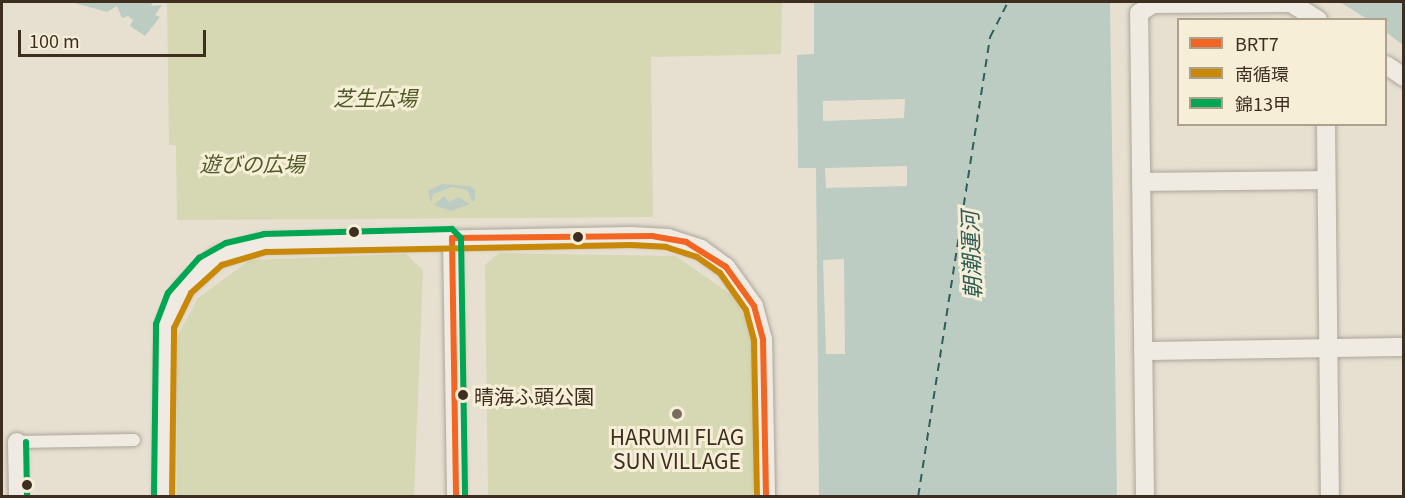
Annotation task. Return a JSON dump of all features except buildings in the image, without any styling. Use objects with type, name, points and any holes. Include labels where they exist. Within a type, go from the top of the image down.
[{"type":"street","points":[[1145,496],[1139,13],[1144,7],[1291,3],[1315,18]]},
{"type":"street","points":[[1387,66],[1404,77]]},
{"type":"street","points":[[1326,126],[1330,496]]},
{"type":"street","points":[[1141,182],[1326,180]]},
{"type":"street","points":[[163,496],[165,326],[176,298],[205,266],[229,252],[265,243],[652,236],[686,242],[726,267],[754,306],[764,339],[766,496]]},
{"type":"street","points":[[452,238],[456,496]]},
{"type":"street","points":[[1143,351],[1404,347]]},
{"type":"street","points":[[18,496],[17,442],[134,440]]},
{"type":"green space","points":[[167,2],[782,2],[781,54],[651,57],[653,217],[177,220],[176,145],[169,145]]},
{"type":"green space","points":[[499,253],[676,256],[733,296],[753,332],[753,496],[488,496],[485,265]]},
{"type":"green space","points":[[406,254],[423,270],[414,496],[177,496],[177,337],[198,298],[250,260]]},
{"type":"water","points":[[71,2],[153,2],[151,6],[162,5],[155,15],[160,17],[145,36],[130,26],[133,20],[128,16],[122,18],[117,6],[107,12]]},
{"type":"water","name":"朝潮運河","points":[[814,2],[1110,2],[1117,496],[819,496],[816,168],[798,168],[797,55],[814,54]]},
{"type":"water","points":[[1340,2],[1403,2],[1403,45],[1387,33],[1387,18],[1365,18]]},
{"type":"water","points":[[442,184],[470,186],[475,190],[475,200],[473,202],[467,190],[452,187],[433,194],[431,203],[428,191]]},
{"type":"water","points":[[444,196],[449,202],[458,197],[470,204],[451,211],[434,205]]},
{"type":"pier","points":[[905,99],[904,118],[823,121],[823,101]]},
{"type":"pier","points":[[907,166],[907,186],[826,188],[825,168]]},
{"type":"pier","points":[[844,259],[845,354],[826,354],[823,260]]},
{"type":"ferry route","points":[[918,496],[990,37],[1008,2]]},
{"type":"transit line","name":"錦13甲","points":[[154,496],[156,324],[168,293],[199,258],[226,243],[264,234],[452,229],[461,238],[465,496]]},
{"type":"transit line","name":"BRT7","points":[[452,238],[652,236],[686,242],[726,267],[754,306],[763,339],[766,496]]},
{"type":"transit line","name":"BRT7","points":[[452,238],[456,496]]},
{"type":"transit line","name":"南循環","points":[[172,496],[174,328],[191,293],[222,265],[266,252],[631,245],[666,247],[697,257],[720,273],[746,310],[754,340],[757,496]]},
{"type":"transit line","name":"錦13甲","points":[[26,442],[27,496]]},
{"type":"place","name":"晴海ふ頭公園","points":[[463,395]]},
{"type":"place","name":"HARUMI FLAG SUN VILLAGE","points":[[677,414]]},
{"type":"park label","name":"芝生広場","points":[[375,97]]},
{"type":"park label","name":"遊びの広場","points":[[252,163]]}]
